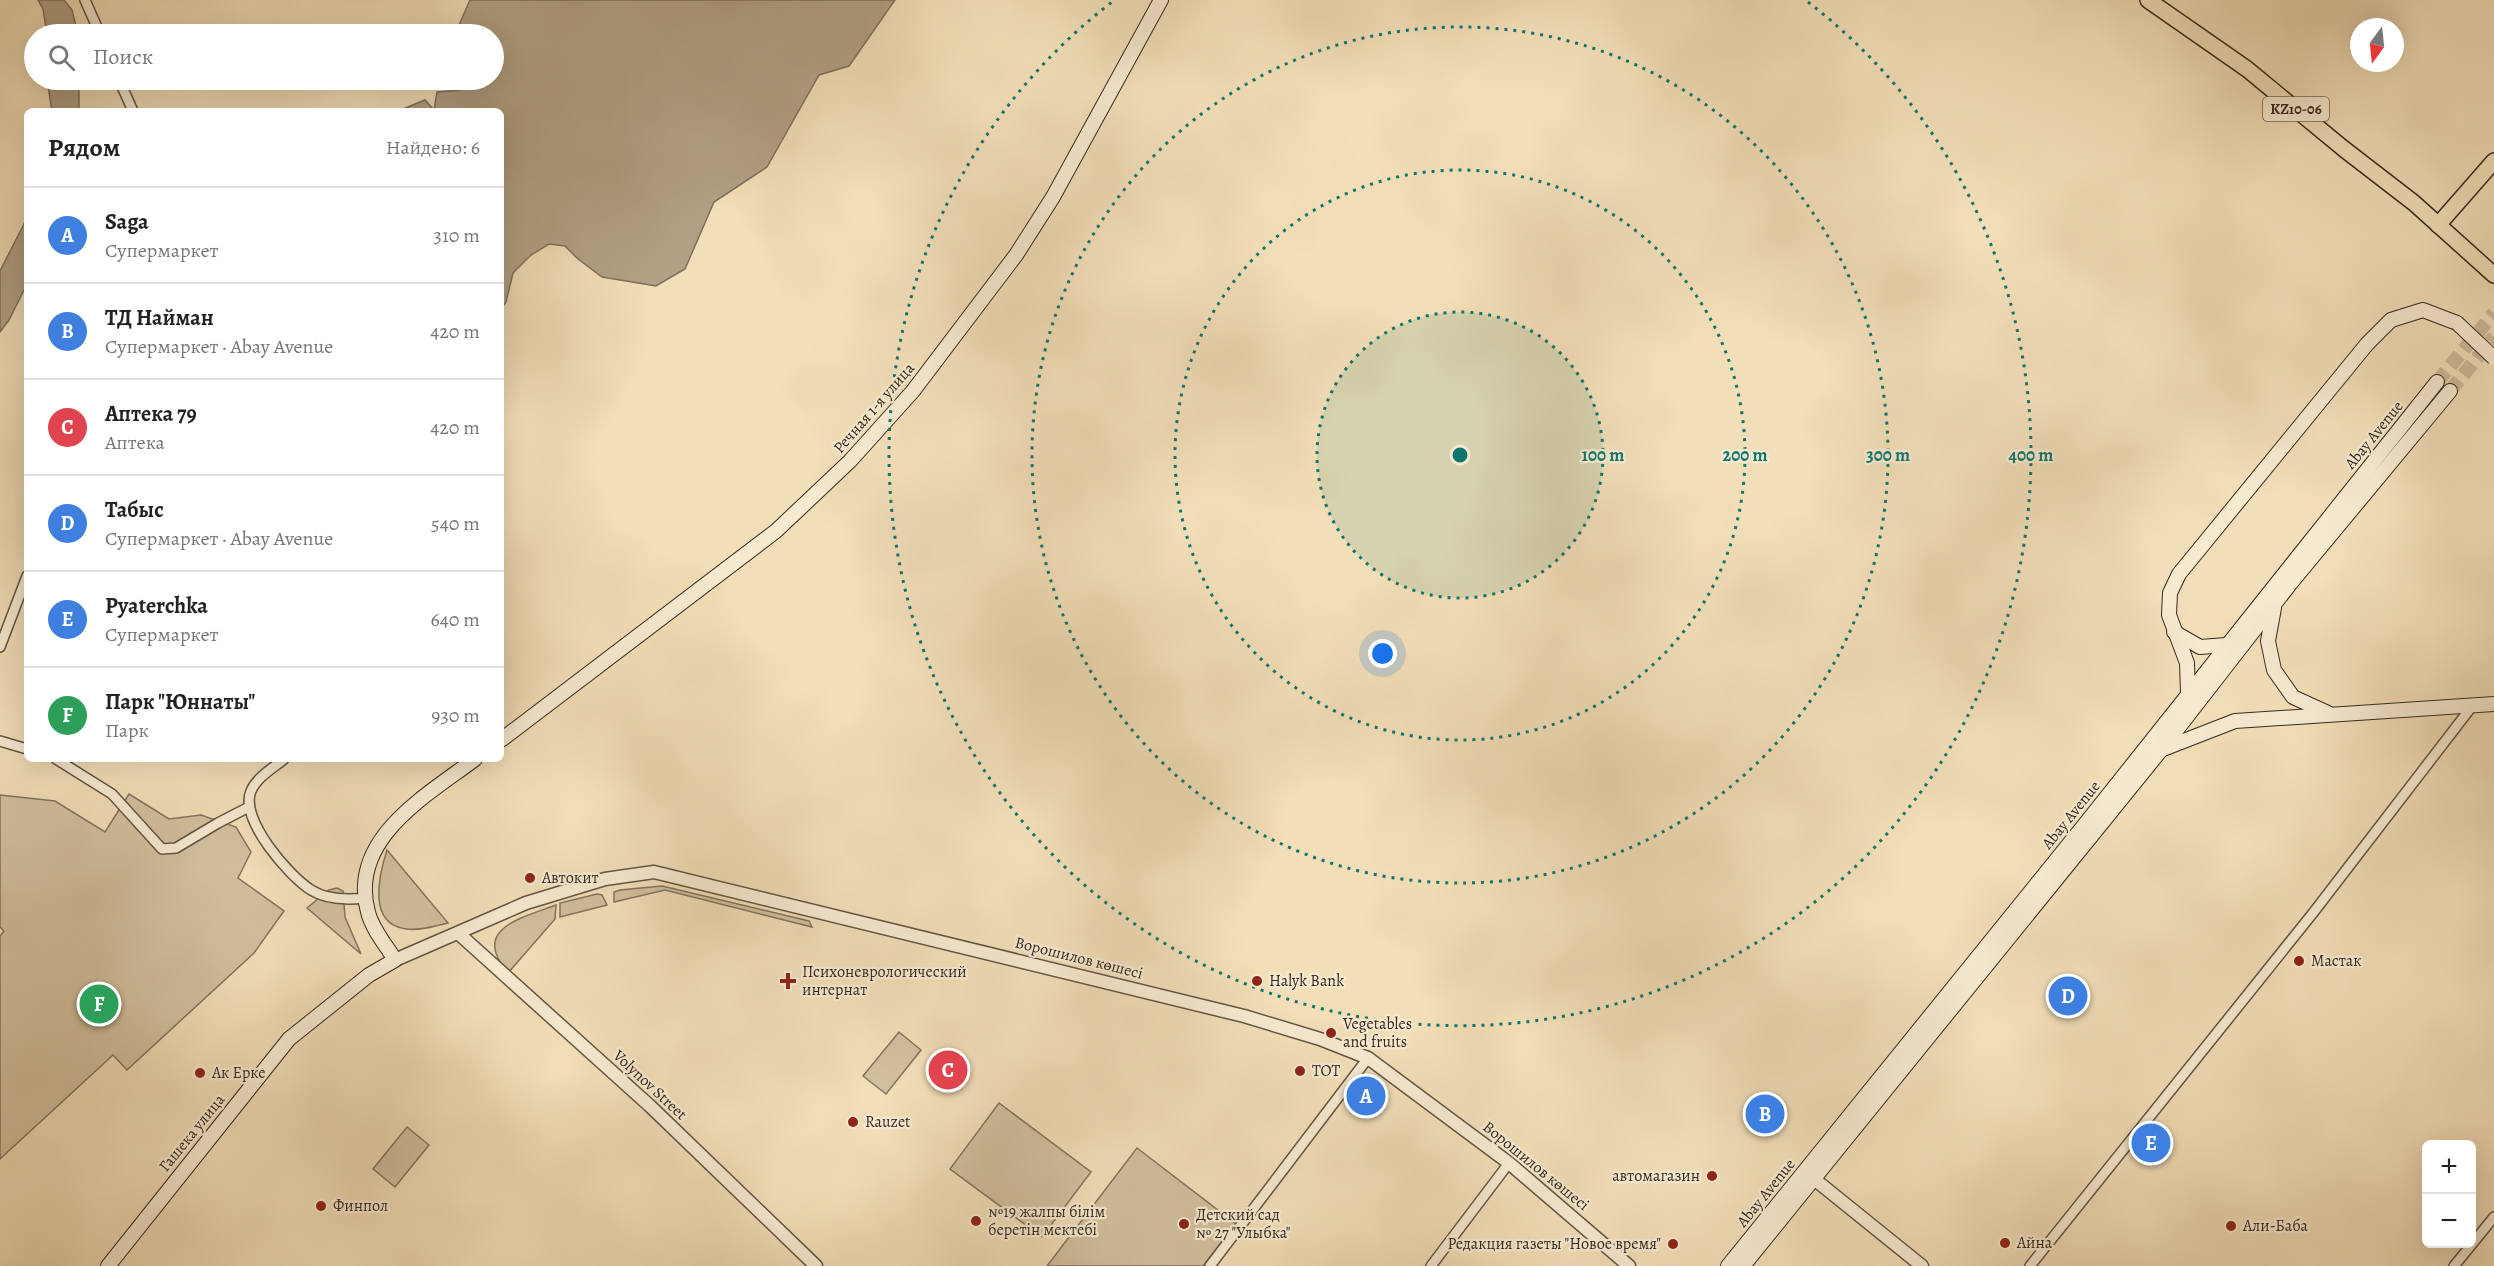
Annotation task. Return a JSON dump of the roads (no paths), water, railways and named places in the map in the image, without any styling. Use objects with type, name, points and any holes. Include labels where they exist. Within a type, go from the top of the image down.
[{"type":"highway","name":"KZ10-06","points":[[2148,0],[2247,69],[2438,225],[2494,275]]},
{"type":"highway","points":[[2438,225],[2494,161]]},
{"type":"main road","name":"Речная 1-я улица","points":[[504,738],[776,531],[850,461],[882,426],[913,391],[1015,258],[1053,197],[1161,0]]},
{"type":"main road","points":[[2188,693],[2187,663],[2169,615],[2170,593],[2179,574],[2367,344],[2391,320],[2423,310],[2457,323],[2494,358]]},
{"type":"main road","name":"Abay Avenue","points":[[1743,1266],[1809,1175],[2188,693],[2437,382]]},
{"type":"main road","name":"Abay Avenue","points":[[1728,1266],[1809,1175],[2161,750],[2450,391]]},
{"type":"main road","points":[[2274,607],[2268,641],[2274,670],[2293,697],[2330,714]]},
{"type":"main road","points":[[2174,632],[2200,647],[2227,645]]},
{"type":"main road","points":[[2161,750],[2235,721],[2494,704]]},
{"type":"main road","points":[[395,960],[368,914],[365,898],[366,876],[372,854],[381,837],[399,818],[471,762]]},
{"type":"main road","name":"Гашека улица","points":[[108,1266],[289,1039],[369,975],[395,960]]},
{"type":"street","points":[[85,0],[96,24]]},
{"type":"street","points":[[124,90],[132,108]]},
{"type":"street","points":[[0,647],[24,584]]},
{"type":"street","points":[[2030,1266],[2313,913],[2473,705]]},
{"type":"street","points":[[0,741],[24,748]]},
{"type":"street","points":[[61,762],[112,794],[162,849],[176,848],[218,822],[249,807]]},
{"type":"street","points":[[280,762],[256,782],[250,793],[249,807],[273,853],[290,872],[312,890],[348,900],[365,898]]},
{"type":"street","name":"Ворошилов көшесі","points":[[458,933],[526,903],[563,890],[605,879],[654,872],[1244,1016],[1320,1039],[1368,1058],[1509,1163],[1629,1266]]},
{"type":"street","name":"Гашека улица","points":[[395,960],[458,933]]},
{"type":"street","name":"Volynov Street","points":[[458,933],[650,1106],[816,1266]]},
{"type":"street","points":[[1210,1266],[1368,1058]]},
{"type":"street","points":[[1431,1266],[1509,1163]]},
{"type":"street","points":[[1809,1175],[1922,1266]]},
{"type":"street","points":[[2454,1266],[2494,1217]]},
{"type":"tunnel","points":[[2437,382],[2494,313]]},
{"type":"tunnel","points":[[2450,391],[2494,337]]},
{"type":"place","name":"Автокит","points":[[530,878]]},
{"type":"place","name":"Мастак","points":[[2299,961]]},
{"type":"place","name":"Психоневрологический интернат","points":[[788,981]]},
{"type":"place","name":"Halyk Bank","points":[[1257,981]]},
{"type":"place","name":"Табыс","points":[[2068,996]]},
{"type":"place","name":"Парк \"Юннаты\"","points":[[99,1004]]},
{"type":"place","name":"Vegetables and fruits","points":[[1331,1033]]},
{"type":"place","name":"Аптека 79","points":[[948,1070]]},
{"type":"place","name":"ТОТ","points":[[1300,1071]]},
{"type":"place","name":"Ак Ерке","points":[[200,1073]]},
{"type":"place","name":"Saga","points":[[1366,1096]]},
{"type":"place","name":"ТД Найман","points":[[1765,1114]]},
{"type":"place","name":"Rauzet","points":[[853,1122]]},
{"type":"place","name":"Pyaterchka","points":[[2151,1143]]},
{"type":"place","name":"автомагазин","points":[[1712,1176]]},
{"type":"place","name":"Финпол","points":[[321,1206]]},
{"type":"place","name":"№19 жалпы білім беретін мектебі","points":[[976,1221]]},
{"type":"place","name":"Детский сад № 27 \"Улыбка\"","points":[[1184,1224]]},
{"type":"place","name":"Али-Баба","points":[[2231,1226]]},
{"type":"place","name":"Айна","points":[[2005,1243]]},
{"type":"place","name":"Редакция газеты \"Новое время\"","points":[[1673,1244]]}]
